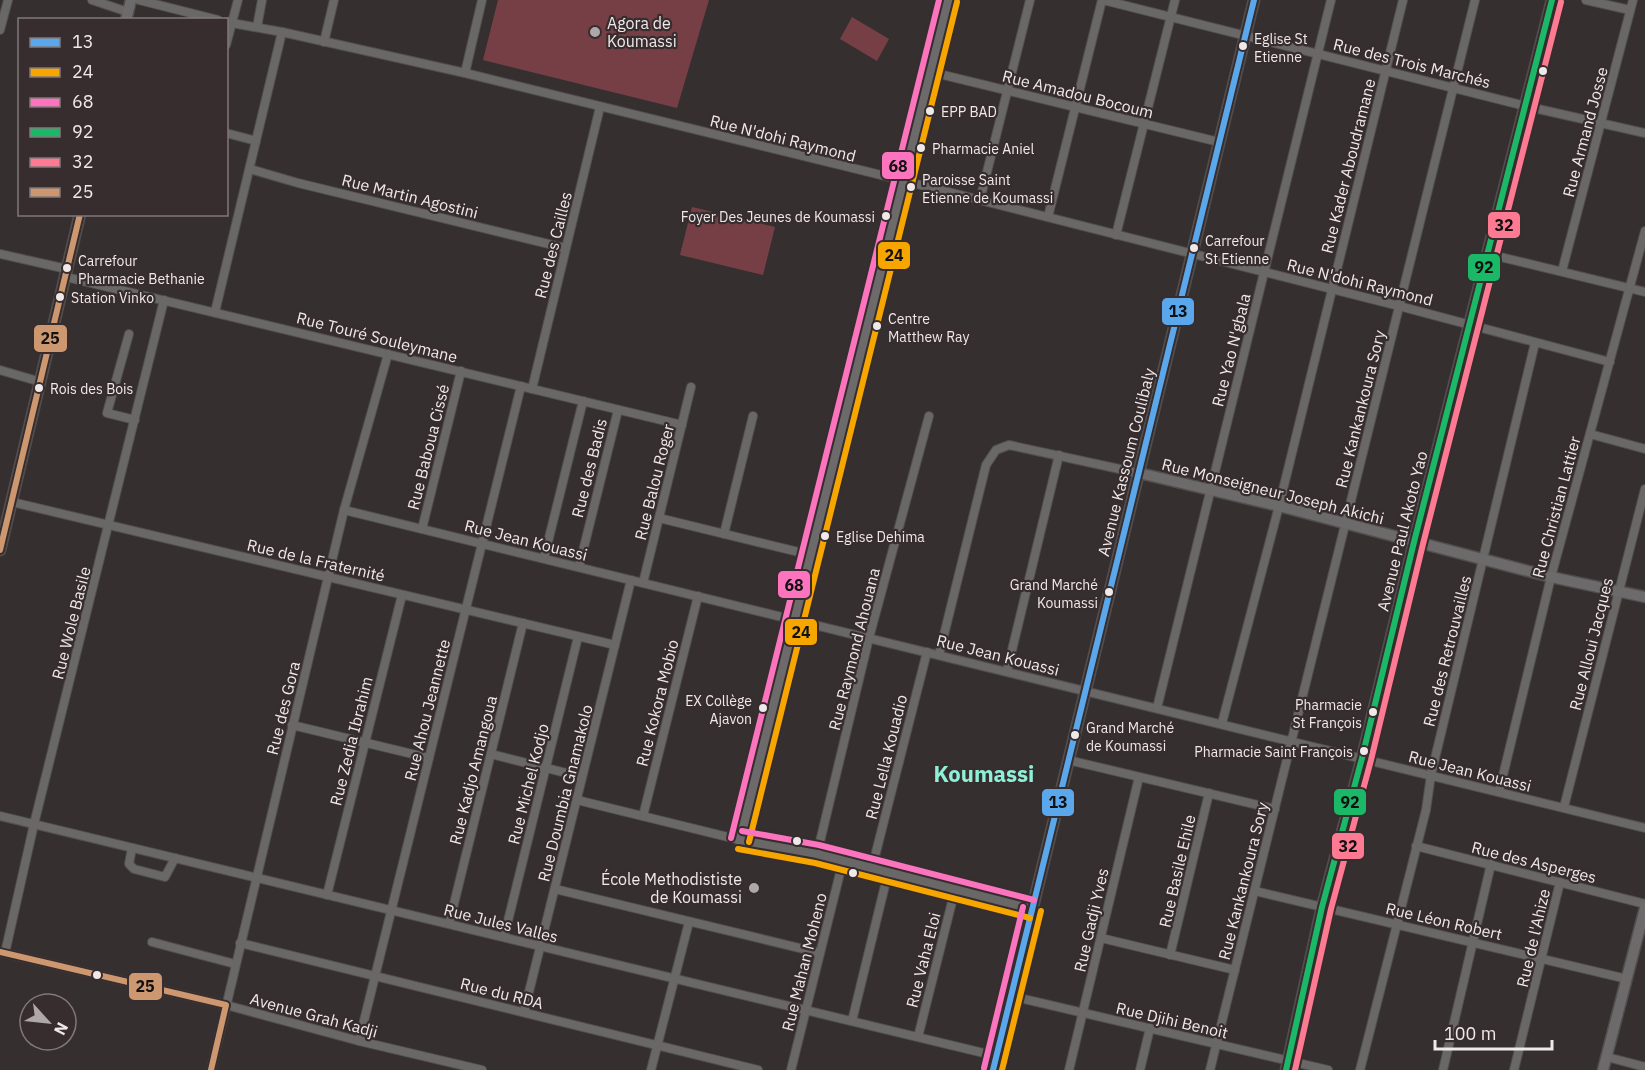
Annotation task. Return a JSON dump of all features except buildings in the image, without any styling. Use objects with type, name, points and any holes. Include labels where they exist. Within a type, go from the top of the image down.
[{"type":"street","points":[[0,30],[8,0]]},
{"type":"street","points":[[92,0],[127,16],[131,0]]},
{"type":"street","points":[[139,0],[210,18]]},
{"type":"street","points":[[229,22],[238,0]]},
{"type":"street","points":[[257,27],[262,0]]},
{"type":"street","points":[[324,42],[334,0]]},
{"type":"street","points":[[465,73],[482,0]]},
{"type":"street","points":[[740,840],[948,0]]},
{"type":"street","points":[[980,200],[1030,0]]},
{"type":"street","points":[[1048,218],[1103,0]]},
{"type":"street","name":"Rue des Trois Marchés","points":[[1103,0],[1645,133]]},
{"type":"street","points":[[1116,235],[1175,0]]},
{"type":"street","name":"Avenue Kassoum Coulibaly","points":[[993,1070],[1254,0]]},
{"type":"street","name":"Rue Yao N'gbala","points":[[1157,708],[1331,0]]},
{"type":"street","name":"Rue Kader Aboudramane","points":[[1222,723],[1279,506],[1404,0]]},
{"type":"street","name":"Rue Kankankoura Sory","points":[[1210,1070],[1475,0]]},
{"type":"street","name":"Avenue Paul Akoto Yao","points":[[1287,1065],[1322,907],[1362,758],[1414,542],[1552,0]]},
{"type":"street","points":[[1586,0],[1630,10]]},
{"type":"street","name":"Rue Armand Josse","points":[[1562,271],[1633,0]]},
{"type":"street","name":"Rue N'dohi Raymond","points":[[229,22],[465,73],[904,181],[1399,306],[1610,362]]},
{"type":"street","points":[[215,312],[282,32]]},
{"type":"street","name":"Rue Amadou Bocoum","points":[[931,72],[1219,142]]},
{"type":"street","name":"Rue des Cailles","points":[[532,389],[600,107]]},
{"type":"street","points":[[228,134],[256,141]]},
{"type":"street","name":"Rue Martin Agostini","points":[[249,169],[566,248]]},
{"type":"street","points":[[0,549],[80,216]]},
{"type":"street","name":"Rue Christian Lattier","points":[[1499,792],[1551,577],[1645,231]]},
{"type":"street","name":"Rue Touré Souleymane","points":[[0,254],[165,300],[682,425]]},
{"type":"street","points":[[1488,254],[1645,292]]},
{"type":"street","name":"Rue Wole Basile","points":[[2,953],[165,300]]},
{"type":"street","points":[[129,334],[107,413],[135,420]]},
{"type":"street","name":"Rue des Retrouvailles","points":[[1360,1070],[1426,810],[1431,775],[1535,343]]},
{"type":"street","name":"Rue des Gora","points":[[211,1070],[344,510],[388,354]]},
{"type":"street","points":[[0,370],[41,382]]},
{"type":"street","name":"Rue Baboua Cissé","points":[[422,528],[460,371]]},
{"type":"street","name":"Rue Ahou Jeannette","points":[[359,1041],[521,386]]},
{"type":"street","name":"Rue Balou Roger","points":[[643,583],[691,387]]},
{"type":"street","points":[[544,558],[583,401]]},
{"type":"street","name":"Rue des Badis","points":[[579,567],[618,410]]},
{"type":"street","points":[[723,534],[753,416]]},
{"type":"street","name":"Rue Raymond Ahouana","points":[[817,854],[869,638],[929,416]]},
{"type":"street","points":[[1590,434],[1645,449]]},
{"type":"street","name":"Rue Monseigneur Joseph Akichi","points":[[939,655],[986,465],[996,450],[1009,445],[1279,506],[1551,577],[1645,597]]},
{"type":"street","points":[[1006,671],[1059,455]]},
{"type":"street","name":"Rue Alloui Jacques","points":[[1564,807],[1645,489]]},
{"type":"street","name":"Rue de la Fraternité","points":[[12,502],[615,645]]},
{"type":"street","name":"Rue Jean Kouassi","points":[[344,510],[1645,828]]},
{"type":"street","points":[[659,518],[811,555]]},
{"type":"street","name":"Rue Doumbia Gnamakolo","points":[[524,1012],[631,580]]},
{"type":"street","name":"Rue Zedia Ibrahim","points":[[327,895],[402,595]]},
{"type":"street","name":"Rue Kokora Mobio","points":[[643,816],[698,596]]},
{"type":"street","name":"Rue Kadjo Amangoua","points":[[449,924],[523,624]]},
{"type":"street","name":"Rue Michel Kodjo","points":[[504,937],[578,637]]},
{"type":"street","name":"Rue Lella Kouadio","points":[[872,868],[927,652]]},
{"type":"street","points":[[292,725],[429,758]]},
{"type":"street","points":[[491,754],[582,777]]},
{"type":"street","points":[[1068,760],[1275,809]]},
{"type":"street","name":"Rue Gadji Yves","points":[[1070,1070],[1139,777]]},
{"type":"street","name":"Rue Basile Ehile","points":[[1170,955],[1209,794]]},
{"type":"street","points":[[577,800],[740,840],[817,854],[1032,909]]},
{"type":"street","name":"Rue Jules Valles","points":[[0,816],[996,1056]]},
{"type":"street","name":"Rue des Asperges","points":[[1416,846],[1645,906]]},
{"type":"street","points":[[132,848],[129,864],[134,869],[165,877],[175,858]]},
{"type":"street","name":"Rue Mahan Moheno","points":[[791,1070],[843,861]]},
{"type":"street","points":[[1443,1070],[1491,864]]},
{"type":"street","points":[[852,1021],[888,873]]},
{"type":"street","name":"Rue de l'Ahize","points":[[1514,1070],[1560,882]]},
{"type":"street","points":[[555,889],[820,953]]},
{"type":"street","name":"Rue Vaha Eloi","points":[[918,1037],[955,890]]},
{"type":"street","name":"Rue Léon Robert","points":[[1255,891],[1627,979]]},
{"type":"street","points":[[1604,1070],[1645,906]]},
{"type":"street","points":[[651,1070],[689,922]]},
{"type":"street","points":[[1101,938],[1235,970]]},
{"type":"street","points":[[152,942],[235,964]]},
{"type":"street","name":"Rue du RDA","points":[[240,943],[758,1070]]},
{"type":"street","name":"Avenue Grah Kadji","points":[[2,953],[226,1005],[359,1041],[482,1070]]},
{"type":"street","name":"Rue Djihi Benoit","points":[[1011,996],[1217,1044],[1287,1065],[1328,1070]]},
{"type":"street","points":[[1140,1070],[1150,1028]]},
{"type":"street","points":[[1607,1057],[1645,1067]]},
{"type":"shaded area","name":"Agora de Koumassi","points":[[498,0],[709,0],[677,108],[483,60]]},
{"type":"shaded area","points":[[852,17],[889,39],[877,61],[840,39]]},
{"type":"shaded area","points":[[692,207],[775,227],[763,275],[680,255]]},
{"type":"transit line","name":"68","points":[[731,838],[939,0]]},
{"type":"transit line","name":"13","points":[[993,1070],[1254,0]]},
{"type":"transit line","name":"92","points":[[1286,1070],[1322,907],[1362,758],[1414,542],[1552,0]]},
{"type":"transit line","name":"24","points":[[749,842],[957,2]]},
{"type":"transit line","name":"32","points":[[1295,1070],[1331,909],[1371,760],[1423,544],[1561,2]]},
{"type":"transit line","name":"25","points":[[0,550],[80,216]]},
{"type":"transit line","name":"68","points":[[742,831],[819,845],[1034,900]]},
{"type":"transit line","name":"24","points":[[738,849],[815,863],[1030,918]]},
{"type":"transit line","name":"68","points":[[984,1068],[1023,907]]},
{"type":"transit line","name":"24","points":[[1002,1070],[1041,911]]},
{"type":"transit line","name":"25","points":[[0,952],[226,1005],[211,1070]]},
{"type":"place","name":"Agora de Koumassi","points":[[595,32]]},
{"type":"place","name":"Eglise St Etienne","points":[[1243,46]]},
{"type":"place","name":"EPP BAD","points":[[930,111]]},
{"type":"place","name":"Pharmacie Aniel","points":[[921,148]]},
{"type":"place","name":"Paroisse Saint Etienne de Koumassi","points":[[911,187]]},
{"type":"place","name":"Foyer Des Jeunes de Koumassi","points":[[886,216]]},
{"type":"place","name":"Carrefour St Etienne","points":[[1194,248]]},
{"type":"place","name":"Carrefour Pharmacie Bethanie","points":[[67,268]]},
{"type":"place","name":"Station Vinko","points":[[60,297]]},
{"type":"place","name":"Centre Matthew Ray","points":[[877,326]]},
{"type":"place","name":"Rois des Bois","points":[[39,388]]},
{"type":"place","name":"Eglise Dehima","points":[[825,536]]},
{"type":"place","name":"Grand Marché Koumassi","points":[[1109,592]]},
{"type":"place","name":"EX Collège Ajavon","points":[[763,708]]},
{"type":"place","name":"Pharmacie St François","points":[[1373,712]]},
{"type":"place","name":"Grand Marché de Koumassi","points":[[1075,735]]},
{"type":"place","name":"Pharmacie Saint François","points":[[1364,751]]},
{"type":"place","name":"École Methodististe de Koumassi","points":[[754,888]]},
{"type":"district","name":"Koumassi","points":[[984,774]]}]
